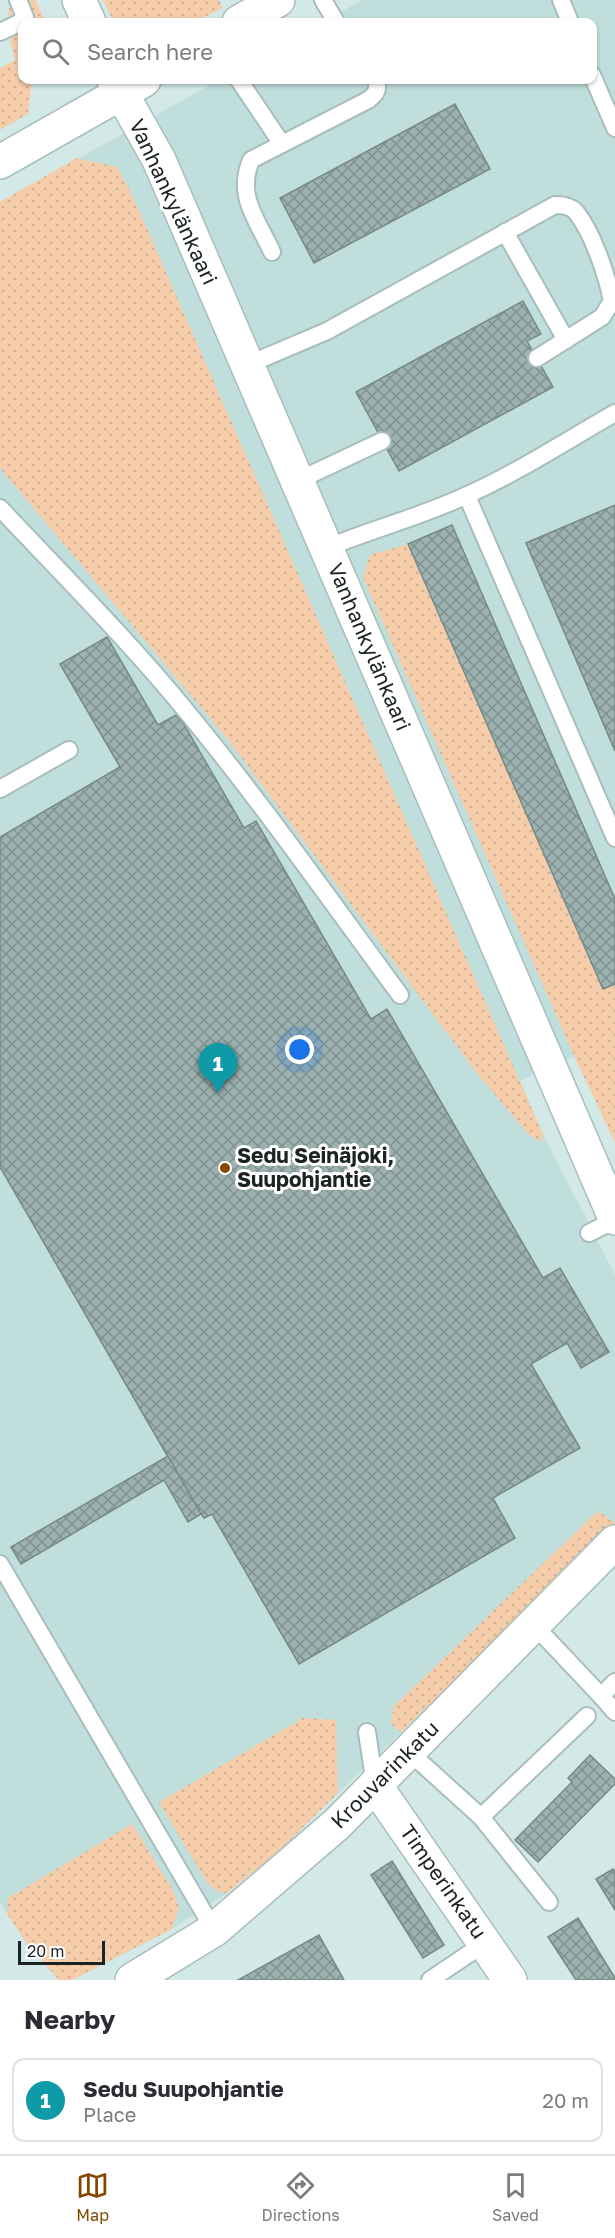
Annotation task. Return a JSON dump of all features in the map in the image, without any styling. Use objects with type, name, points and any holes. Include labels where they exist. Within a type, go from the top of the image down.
[{"type":"street","points":[[79,0],[87,18]]},
{"type":"street","points":[[0,162],[127,84]]},
{"type":"street","name":"Vanhankylänkaari","points":[[127,84],[327,548],[606,1224]]},
{"type":"street","name":"Krouvarinkatu","points":[[132,1980],[214,1930],[328,1832],[615,1542]]},
{"type":"street","name":"Timperinkatu","points":[[375,1785],[510,1980]]},
{"type":"lane","points":[[18,0],[24,18]]},
{"type":"lane","points":[[323,0],[334,18]]},
{"type":"lane","points":[[561,0],[568,18]]},
{"type":"lane","points":[[0,32],[18,23]]},
{"type":"lane","points":[[242,84],[282,144]]},
{"type":"lane","points":[[273,252],[246,197],[244,184],[251,160],[368,100],[375,95],[377,84]]},
{"type":"lane","points":[[596,84],[615,128]]},
{"type":"lane","points":[[247,365],[327,331],[555,205],[564,205],[576,211],[606,270],[612,301],[602,317],[537,358]]},
{"type":"lane","points":[[505,232],[566,340]]},
{"type":"lane","points":[[327,548],[357,536],[399,524],[467,496],[615,414]]},
{"type":"lane","points":[[297,481],[382,441]]},
{"type":"lane","points":[[467,496],[615,838]]},
{"type":"lane","points":[[0,508],[98,611],[187,712],[277,828],[400,995]]},
{"type":"lane","points":[[0,789],[69,750]]},
{"type":"lane","points":[[0,1563],[214,1930]]},
{"type":"lane","points":[[534,1625],[615,1712]]},
{"type":"lane","points":[[601,1696],[615,1682]]},
{"type":"lane","points":[[481,1817],[587,1716]]},
{"type":"lane","points":[[367,1732],[375,1785]]},
{"type":"lane","points":[[408,1751],[481,1817],[549,1902]]},
{"type":"lane","points":[[430,1980],[485,1943]]},
{"type":"shaded area","points":[[26,0],[36,0],[43,18],[18,18],[18,84],[32,84],[28,114],[0,130],[0,68],[15,60],[7,29],[9,8]]},
{"type":"shaded area","points":[[103,0],[219,0],[222,8],[203,18],[112,18]]},
{"type":"shaded area","points":[[363,0],[615,0],[615,1038],[520,1081],[543,1134],[615,1275],[615,1523],[280,1850],[227,1893],[172,1929],[72,1980],[59,1980],[27,1945],[0,1902],[0,202],[212,84],[597,84],[597,18],[329,18]]},
{"type":"shaded area","points":[[77,158],[117,167],[133,197],[543,1134],[542,1142],[529,1135],[479,1076],[229,741],[0,468],[0,202]]},
{"type":"shaded area","points":[[408,544],[603,989],[615,984],[615,1143],[575,1058],[363,577],[370,555]]},
{"type":"shaded area","points":[[598,1511],[615,1523],[401,1732],[391,1724],[394,1706]]},
{"type":"shaded area","points":[[303,1718],[336,1720],[338,1793],[280,1850],[227,1893],[218,1892],[207,1883],[159,1802]]},
{"type":"shaded area","points":[[132,1824],[173,1890],[179,1908],[172,1929],[72,1980],[59,1980],[28,1945],[7,1914],[8,1898]]},
{"type":"building","points":[[455,104],[490,169],[314,263],[280,198]]},
{"type":"building","points":[[523,301],[541,334],[527,341],[553,387],[399,471],[356,392]]},
{"type":"building","points":[[615,505],[615,751],[526,543]]},
{"type":"building","points":[[452,525],[615,899],[615,984],[603,989],[408,544]]},
{"type":"building","points":[[107,637],[158,725],[178,714],[244,828],[256,821],[371,1019],[387,1009],[543,1278],[560,1268],[609,1352],[581,1368],[567,1343],[531,1364],[580,1448],[493,1498],[515,1538],[299,1664],[212,1514],[204,1518],[201,1514],[0,1167],[0,837],[120,767],[60,664]]},
{"type":"building","points":[[168,1456],[201,1514],[188,1522],[164,1480],[21,1564],[11,1547]]},
{"type":"building","points":[[590,1755],[615,1779],[615,1784],[538,1862],[515,1840],[572,1782],[568,1778]]},
{"type":"building","points":[[392,1861],[444,1945],[423,1958],[371,1875]]},
{"type":"building","points":[[613,1869],[615,1872],[615,1910],[596,1879]]},
{"type":"building","points":[[578,1918],[615,1980],[576,1980],[548,1937]]},
{"type":"building","points":[[319,1935],[344,1980],[238,1980]]},
{"type":"place","name":"Sedu Suupohjantie","points":[[218,1093]]},
{"type":"place","name":"Sedu Seinäjoki, Suupohjantie","points":[[225,1168]]}]
